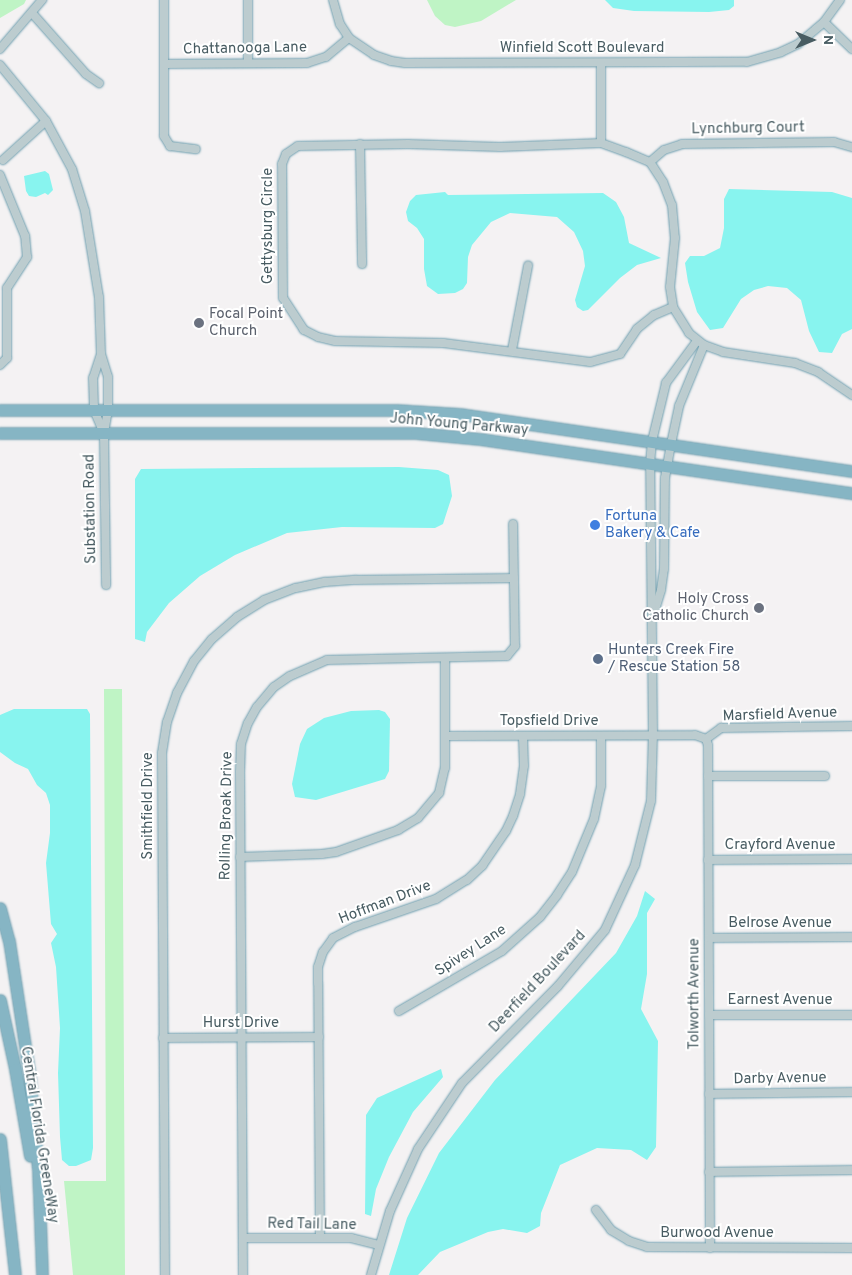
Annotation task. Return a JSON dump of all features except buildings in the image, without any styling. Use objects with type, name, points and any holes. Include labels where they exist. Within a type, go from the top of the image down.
[{"type":"highway","points":[[0,403],[26,403],[58,410]]},
{"type":"highway","name":"John Young Parkway","points":[[0,410],[396,410],[460,414],[852,471]]},
{"type":"highway","name":"John Young Parkway","points":[[0,434],[416,433],[480,439],[852,494]]},
{"type":"highway","points":[[0,908],[9,941],[29,1071],[38,1168],[42,1275]]},
{"type":"highway","name":"Central Florida GreeneWay","points":[[0,1000],[27,1138],[42,1275]]},
{"type":"highway","points":[[0,1139],[15,1275]]},
{"type":"street","points":[[0,49],[42,0]]},
{"type":"street","points":[[164,0],[166,142],[175,148],[196,149]]},
{"type":"street","points":[[248,0],[248,63]]},
{"type":"street","name":"Winfield Scott Boulevard","points":[[333,0],[340,24],[349,38],[374,55],[398,62],[601,63],[747,62],[781,52],[798,44],[824,22],[840,0]]},
{"type":"street","points":[[32,13],[86,74],[99,83]]},
{"type":"street","points":[[824,22],[852,49]]},
{"type":"street","name":"Chattanooga Lane","points":[[164,64],[317,61],[334,52],[349,38]]},
{"type":"street","points":[[601,63],[601,143]]},
{"type":"street","points":[[0,65],[46,121],[72,169],[85,210],[99,297],[101,354],[108,377],[108,410],[104,433]]},
{"type":"street","points":[[0,365],[7,358],[7,288],[26,257],[25,236],[0,175],[4,168],[1,158],[46,121]]},
{"type":"street","name":"Lynchburg Court","points":[[650,162],[664,150],[682,144],[834,142],[852,147]]},
{"type":"street","name":"Gettysburg Circle","points":[[650,162],[601,143],[500,147],[360,144],[298,146],[286,154],[282,164],[283,298],[293,316],[304,330],[318,337],[334,341],[434,343],[512,350],[590,362],[608,359],[620,354],[637,329],[654,315],[672,307]]},
{"type":"street","points":[[360,144],[362,264]]},
{"type":"street","points":[[650,162],[663,182],[672,205],[675,238],[670,287],[672,307],[681,323],[701,343],[723,352],[795,364],[818,372],[852,395]]},
{"type":"street","points":[[512,350],[528,266]]},
{"type":"street","name":"Deerfield Boulevard","points":[[371,1275],[390,1211],[418,1149],[462,1083],[558,986],[605,930],[635,865],[651,802],[653,735],[650,464],[652,441],[666,384],[674,370],[701,343]]},
{"type":"street","name":"Deerfield Boulevard","points":[[652,622],[662,590],[667,466],[679,406],[701,343]]},
{"type":"street","points":[[101,354],[93,378],[94,410],[104,433]]},
{"type":"street","points":[[674,370],[689,376]]},
{"type":"street","name":"Substation Road","points":[[104,433],[106,585]]},
{"type":"street","name":"Rolling Broak Drive","points":[[243,1275],[240,857],[242,744],[248,723],[257,707],[274,687],[290,676],[327,660],[507,656],[515,646],[513,524]]},
{"type":"street","name":"Smithfield Drive","points":[[165,1275],[162,753],[167,722],[177,693],[194,661],[212,639],[237,617],[264,600],[296,588],[325,582],[356,580],[514,578]]},
{"type":"street","points":[[240,857],[322,854],[398,830],[418,818],[439,793],[445,768],[445,658]]},
{"type":"street","name":"Marsfield Avenue","points":[[653,735],[695,735],[706,739],[721,728],[852,726]]},
{"type":"street","name":"Topsfield Drive","points":[[446,736],[653,735]]},
{"type":"street","name":"Hoffman Drive","points":[[320,1238],[318,967],[323,952],[333,938],[355,927],[436,899],[467,880],[482,866],[506,831],[520,794],[524,766],[523,736]]},
{"type":"street","name":"Spivey Lane","points":[[400,1012],[502,951],[540,917],[557,895],[572,872],[594,820],[601,786],[601,736]]},
{"type":"street","name":"Tolworth Avenue","points":[[706,739],[708,776],[710,1248]]},
{"type":"street","points":[[708,776],[825,776]]},
{"type":"street","name":"Crayford Avenue","points":[[708,860],[852,859]]},
{"type":"street","name":"Belrose Avenue","points":[[709,938],[852,937]]},
{"type":"street","name":"Earnest Avenue","points":[[709,1015],[852,1015]]},
{"type":"street","name":"Hurst Drive","points":[[163,1038],[319,1037]]},
{"type":"street","name":"Darby Avenue","points":[[709,1094],[852,1092]]},
{"type":"street","points":[[710,1172],[852,1170]]},
{"type":"street","name":"Burwood Avenue","points":[[596,1210],[611,1230],[629,1241],[647,1247],[852,1248]]},
{"type":"street","name":"Red Tail Lane","points":[[243,1238],[351,1238],[379,1245]]},
{"type":"green space","points":[[0,0],[26,0],[24,4],[0,18]]},
{"type":"green space","points":[[427,0],[516,0],[481,21],[455,27],[445,25],[435,16]]},
{"type":"green space","points":[[104,689],[122,689],[125,1275],[73,1275],[64,1181],[106,1181]]},
{"type":"water","points":[[605,0],[734,0],[734,6],[729,10],[709,12],[634,11],[613,8]]},
{"type":"water","points":[[45,171],[49,174],[53,190],[48,195],[45,193],[36,197],[29,196],[26,191],[24,176]]},
{"type":"water","points":[[729,189],[832,192],[852,198],[852,329],[842,334],[832,353],[819,352],[809,331],[801,300],[787,288],[768,286],[754,290],[741,299],[723,328],[710,330],[697,312],[688,282],[685,263],[690,256],[704,256],[720,248],[724,228],[724,199]]},
{"type":"water","points":[[445,192],[448,195],[603,193],[616,202],[624,217],[629,243],[661,258],[637,265],[620,278],[588,310],[583,311],[577,307],[575,300],[585,266],[583,251],[574,232],[557,217],[510,213],[491,222],[472,245],[468,257],[467,283],[463,289],[455,293],[438,294],[427,286],[424,269],[424,239],[417,228],[408,221],[406,212],[410,201],[416,195]]},
{"type":"water","points":[[399,467],[438,470],[449,475],[452,496],[443,524],[435,528],[342,527],[287,533],[235,555],[200,576],[169,603],[147,632],[145,642],[135,639],[135,479],[141,469]]},
{"type":"water","points":[[14,709],[87,709],[90,714],[93,1148],[91,1160],[76,1166],[69,1166],[62,1160],[60,1137],[58,1073],[60,1028],[56,967],[51,943],[57,934],[51,924],[46,863],[50,833],[50,805],[46,793],[37,785],[28,769],[15,763],[0,752],[0,715]]},
{"type":"water","points":[[379,710],[385,712],[390,719],[389,771],[385,779],[316,800],[295,797],[292,784],[300,744],[307,729],[324,718],[351,711]]},
{"type":"water","points":[[645,891],[655,899],[647,913],[647,974],[641,1009],[658,1041],[656,1147],[647,1160],[631,1150],[597,1148],[560,1165],[541,1213],[540,1226],[527,1233],[503,1229],[488,1232],[440,1252],[418,1275],[389,1275],[407,1218],[439,1153],[495,1080],[616,953],[637,916]]},
{"type":"water","points":[[441,1069],[443,1077],[413,1112],[389,1157],[376,1189],[371,1216],[365,1214],[366,1115],[377,1098]]},
{"type":"place","name":"Focal Point Church","points":[[199,323]]},
{"type":"place","name":"Fortuna Bakery & Cafe","points":[[595,525]]},
{"type":"place","name":"Holy Cross Catholic Church","points":[[759,608]]},
{"type":"place","name":"Hunters Creek Fire / Rescue Station 58","points":[[598,659]]}]
